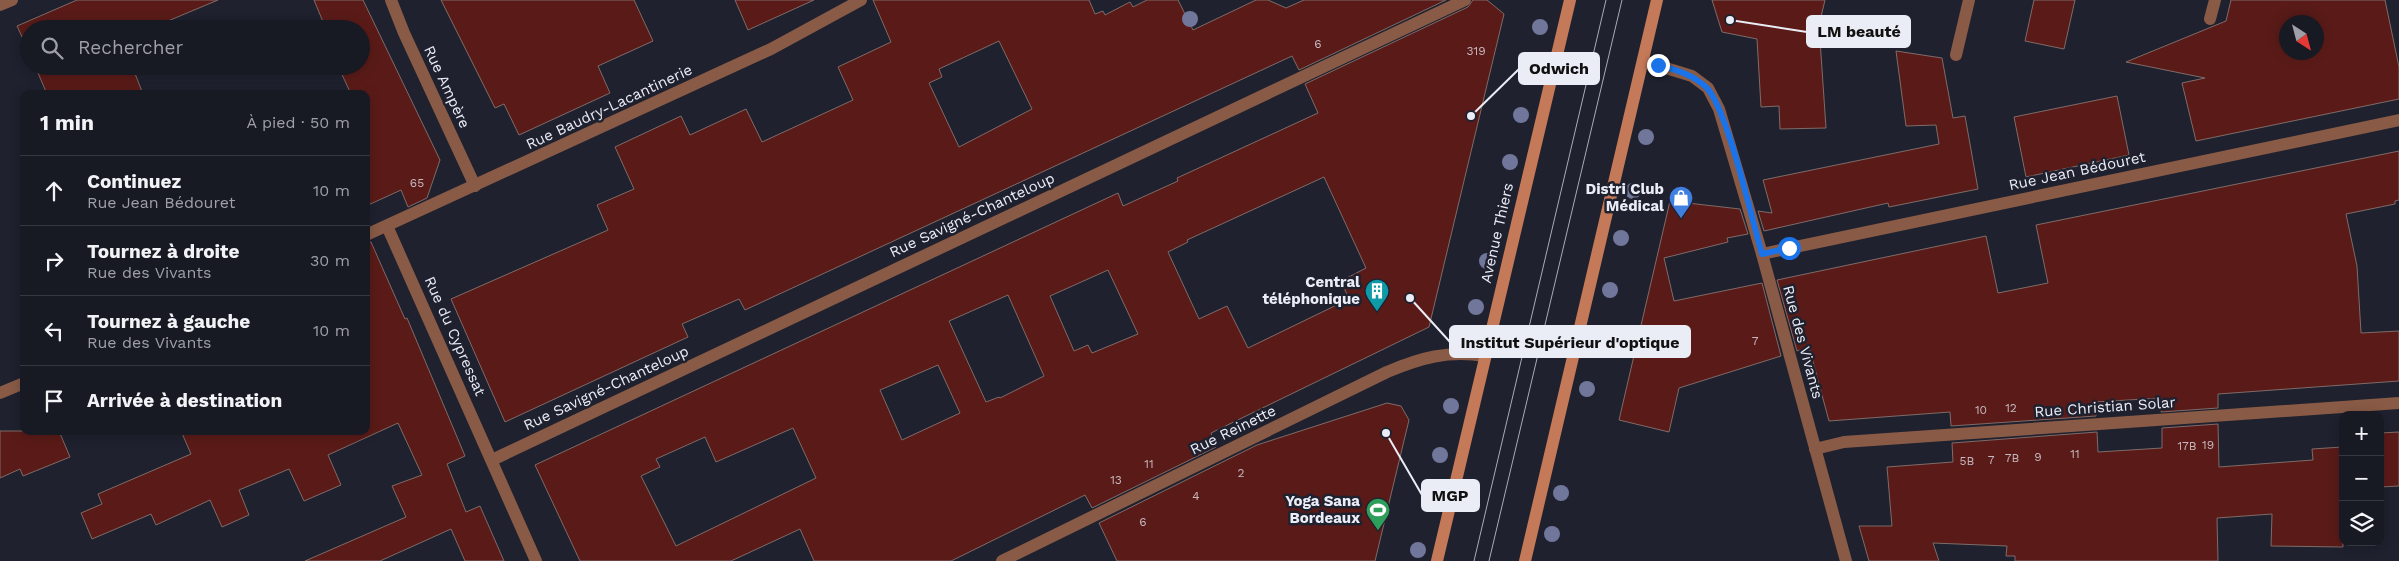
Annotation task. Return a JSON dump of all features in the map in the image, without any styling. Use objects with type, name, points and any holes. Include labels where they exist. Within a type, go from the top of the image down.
[{"type":"main road","name":"Avenue Thiers","points":[[1437,561],[1570,0]]},
{"type":"main road","points":[[1525,561],[1657,0]]},
{"type":"street","points":[[0,5],[12,0]]},
{"type":"street","name":"Rue Ampère","points":[[391,0],[475,186]]},
{"type":"street","name":"Rue Baudry-Lacantinerie","points":[[370,233],[771,49],[861,0]]},
{"type":"street","name":"Rue Savigné-Chanteloup","points":[[492,460],[1465,0]]},
{"type":"street","points":[[1956,55],[1969,0]]},
{"type":"street","points":[[2210,19],[2214,0]]},
{"type":"street","name":"Rue des Vivants","points":[[1643,61],[1692,76],[1708,88],[1728,132],[1846,561]]},
{"type":"street","name":"Rue Jean Bédouret","points":[[1762,254],[2399,120]]},
{"type":"street","name":"Rue du Cypressat","points":[[388,226],[536,561]]},
{"type":"street","name":"Rue Reinette","points":[[1002,561],[1387,372],[1416,360],[1448,353],[1485,356]]},
{"type":"street","points":[[0,393],[20,385]]},
{"type":"street","name":"Rue Christian Solar","points":[[1814,449],[1844,442],[2399,403]]},
{"type":"building","points":[[77,0],[218,0],[170,20],[31,20]]},
{"type":"building","points":[[314,0],[363,0],[440,160],[427,198],[408,207],[401,190],[370,204],[370,90],[349,90],[342,75],[370,75],[370,20],[322,20]]},
{"type":"building","points":[[441,0],[634,0],[653,41],[598,66],[610,93],[519,135],[504,104],[495,108]]},
{"type":"building","points":[[735,0],[814,0],[748,30]]},
{"type":"building","points":[[873,0],[1089,0],[1095,14],[1103,11],[1105,15],[1130,2],[1133,7],[1147,0],[1178,0],[1193,30],[1256,0],[1268,0],[1286,8],[1304,0],[1446,0],[1299,70],[1292,56],[745,310],[739,299],[682,324],[688,337],[505,422],[451,299],[608,230],[597,205],[634,189],[615,147],[681,116],[690,135],[746,109],[762,142],[853,100],[838,67],[891,42]],"holes":[[[999,41],[1032,109],[959,147],[929,83],[942,77],[939,69]]]},
{"type":"building","points":[[1473,0],[1487,0],[1504,14],[1429,327],[1211,433],[1216,447],[1092,508],[1085,495],[951,561],[814,561],[800,529],[731,561],[580,561],[535,465],[1118,193],[1123,206],[1178,181],[1177,178],[1318,113],[1305,84],[1468,7]],"holes":[[[1324,177],[1366,268],[1341,281],[1349,299],[1248,348],[1227,306],[1199,319],[1168,252],[1188,242],[1187,240]],[[1108,270],[1138,334],[1092,353],[1088,345],[1074,351],[1050,296]],[[1008,295],[1044,376],[1000,398],[986,402],[949,321]],[[938,365],[960,413],[902,440],[880,390]],[[793,428],[816,478],[676,546],[641,476],[660,467],[656,459],[705,437],[716,462]]]},
{"type":"building","points":[[1712,0],[1825,0],[1819,25],[1826,128],[1780,129],[1779,106],[1761,107],[1757,39],[1722,32]]},
{"type":"building","points":[[2034,0],[2075,0],[2064,49],[2025,41]]},
{"type":"building","points":[[2231,0],[2385,0],[2399,67],[2399,99],[2196,141],[2182,83],[2205,78],[2126,62],[2226,21]]},
{"type":"building","points":[[1896,51],[1942,58],[1953,118],[1965,116],[1978,189],[1889,207],[1888,203],[1764,231],[1758,211],[1772,213],[1763,180],[1939,144],[1936,125],[1906,126]]},
{"type":"building","points":[[39,75],[136,75],[141,90],[45,90]]},
{"type":"building","points":[[2117,96],[2129,155],[2026,177],[2014,117]]},
{"type":"building","points":[[2399,151],[2399,200],[2395,201],[2395,204],[2346,214],[2357,266],[2361,333],[2399,331],[2399,381],[2218,394],[2218,408],[2161,412],[2161,398],[2095,402],[2096,416],[1951,426],[1950,412],[1829,421],[1809,347],[1797,351],[1777,280],[1986,236],[1998,293],[2048,283],[2036,225]]},
{"type":"building","points":[[1670,201],[1740,209],[1748,234],[1727,238],[1728,242],[1664,258],[1674,301],[1762,283],[1781,356],[1679,388],[1669,432],[1619,420]]},
{"type":"building","points":[[370,242],[405,319],[407,318],[465,456],[447,464],[466,512],[480,506],[504,561],[465,561],[451,529],[380,561],[305,561],[406,517],[392,486],[422,475],[398,423],[328,455],[341,485],[304,501],[289,469],[239,490],[249,515],[222,527],[210,500],[156,525],[151,514],[92,539],[81,513],[102,504],[98,494],[191,454],[183,435],[370,435]]},
{"type":"building","points":[[1387,403],[1401,406],[1409,420],[1375,561],[1117,561],[1099,523],[1257,445]]},
{"type":"building","points":[[2218,424],[2219,467],[2313,460],[2312,449],[2339,447],[2339,546],[2343,547],[2271,546],[2272,514],[2217,518],[2218,561],[2015,561],[2015,556],[2006,556],[2007,546],[1933,543],[1939,561],[1869,561],[1859,526],[1892,526],[1887,467],[1953,462],[1952,443],[2097,432],[2098,452],[2162,448],[2162,428]]},
{"type":"building","points":[[0,431],[20,431],[20,435],[61,435],[70,457],[23,476],[20,469],[0,478]]},
{"type":"building","points":[[2399,432],[2399,486],[2384,487],[2384,433]]},
{"type":"tram line","points":[[1474,561],[1606,0]]},
{"type":"tram line","points":[[1489,561],[1622,0]]},
{"type":"place","name":"LM beauté","points":[[1730,20]]},
{"type":"place","name":"Odwich","points":[[1471,116]]},
{"type":"place","name":"Distri Club Médical","points":[[1681,219]]},
{"type":"place","name":"Institut Supérieur d'optique","points":[[1410,298]]},
{"type":"place","name":"Central téléphonique","points":[[1377,312]]},
{"type":"place","name":"MGP","points":[[1386,433]]},
{"type":"place","name":"Yoga Sana Bordeaux","points":[[1378,531]]},
{"type":"route","points":[[1658,65],[1692,76],[1708,88],[1728,132],[1762,254],[1789,248]]}]
